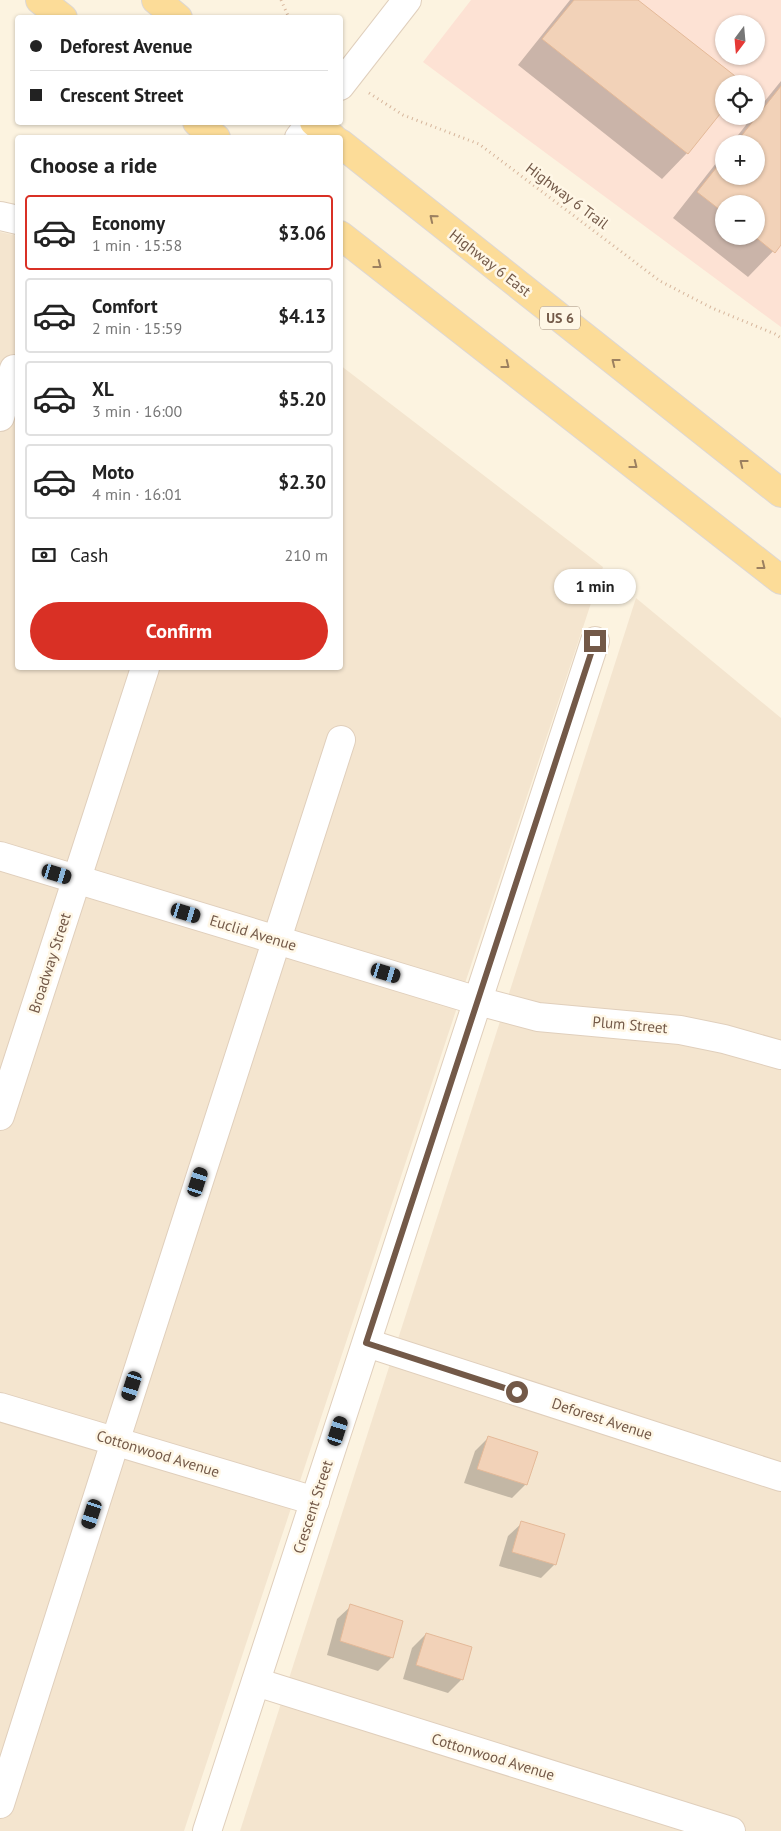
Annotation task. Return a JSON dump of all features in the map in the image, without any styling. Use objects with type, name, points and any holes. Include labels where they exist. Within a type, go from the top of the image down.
[{"type":"main road","points":[[40,0],[59,15]]},
{"type":"main road","points":[[156,0],[174,15]]},
{"type":"main road","points":[[201,125],[212,135]]},
{"type":"main road","points":[[317,125],[329,135]]},
{"type":"main road","name":"Highway 6 East","points":[[343,145],[781,493]]},
{"type":"main road","points":[[343,237],[781,580]]},
{"type":"street","points":[[343,82],[407,0]]},
{"type":"street","points":[[302,135],[310,125]]},
{"type":"street","points":[[0,216],[15,219]]},
{"type":"street","points":[[0,417],[14,369]]},
{"type":"street","name":"Crescent Street","points":[[207,1831],[595,641]]},
{"type":"street","name":"Broadway Street","points":[[0,1116],[144,670]]},
{"type":"street","points":[[0,1804],[276,940],[342,740]]},
{"type":"street","name":"Euclid Avenue","points":[[0,856],[478,1001]]},
{"type":"street","name":"Plum Street","points":[[478,1001],[538,1017],[680,1030],[724,1039],[781,1055]]},
{"type":"street","name":"Deforest Avenue","points":[[366,1343],[781,1477]]},
{"type":"street","name":"Cottonwood Avenue","points":[[0,1407],[315,1501]]},
{"type":"street","name":"Cottonwood Avenue","points":[[256,1682],[731,1831]]},
{"type":"path","points":[[280,0],[288,15]]},
{"type":"path","name":"Highway 6 Trail","points":[[343,82],[403,116],[479,144],[660,281],[712,308],[781,338]]},
{"type":"shaded area","points":[[471,0],[781,0],[781,327],[423,62]]},
{"type":"shaded area","points":[[0,232],[15,235],[15,670],[343,670],[343,367],[603,567],[184,1831],[0,1831]]},
{"type":"shaded area","points":[[636,598],[781,718],[781,1831],[240,1831]]},
{"type":"building","points":[[574,0],[638,0],[715,60],[715,65],[721,65],[734,75],[715,75],[715,120],[688,154],[542,39]]},
{"type":"building","points":[[781,86],[781,245],[775,253],[765,245],[765,195],[715,195],[715,206],[697,192],[715,169],[715,185],[765,185],[765,135],[742,135],[750,125],[765,125],[765,106]]},
{"type":"building","points":[[488,1436],[538,1452],[527,1485],[477,1469]]},
{"type":"building","points":[[521,1521],[565,1534],[556,1565],[512,1552]]},
{"type":"building","points":[[350,1604],[403,1621],[393,1658],[340,1641]]},
{"type":"building","points":[[426,1633],[472,1647],[463,1680],[416,1665]]},
{"type":"route","points":[[517,1392],[366,1343],[595,641]]}]
